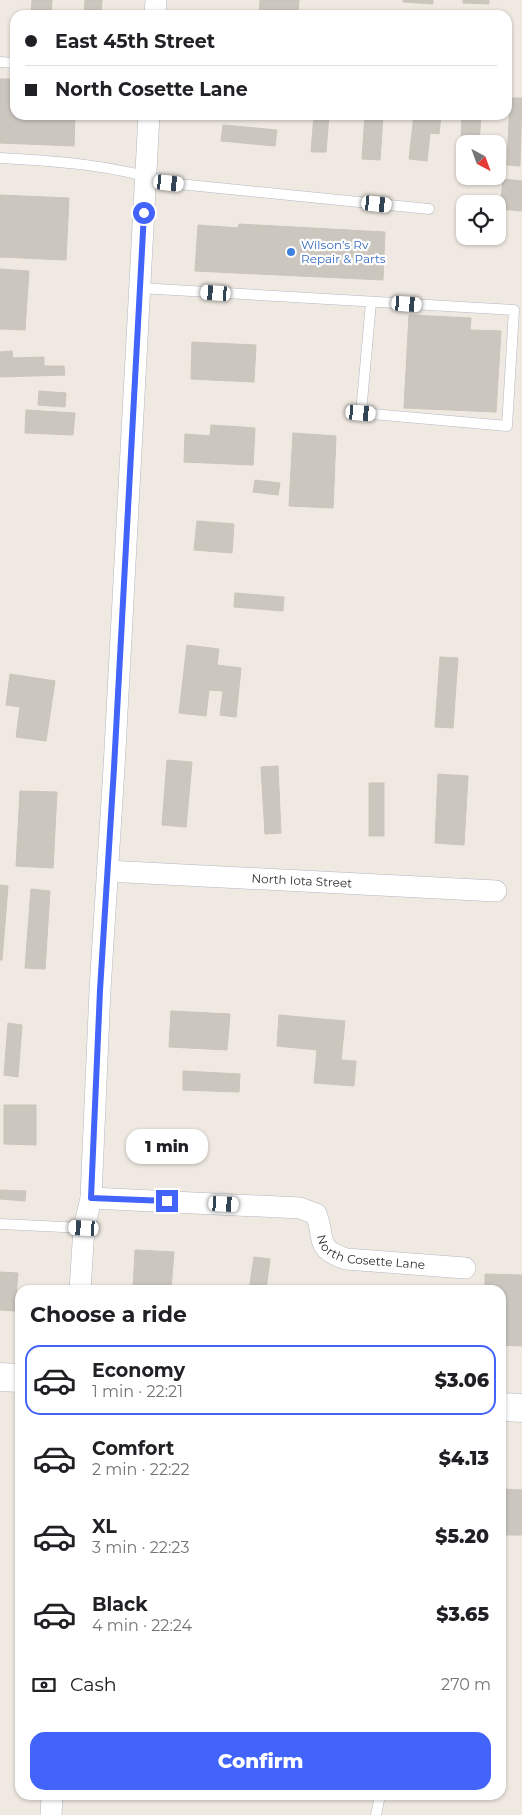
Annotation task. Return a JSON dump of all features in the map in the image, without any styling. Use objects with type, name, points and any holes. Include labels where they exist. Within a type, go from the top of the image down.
[{"type":"street","points":[[80,1285],[84,1228],[91,1198],[107,871],[149,120]]},
{"type":"street","name":"North Iota Street","points":[[107,871],[496,891]]},
{"type":"street","name":"North Cosette Lane","points":[[91,1198],[300,1208],[316,1214],[322,1228],[321,1242],[329,1254],[346,1259],[464,1268]]},
{"type":"street","points":[[0,1377],[15,1378]]},
{"type":"street","points":[[506,1406],[522,1408]]},
{"type":"street","points":[[51,1815],[52,1800]]},
{"type":"lane","points":[[0,158],[72,162],[146,176],[169,183],[429,209]]},
{"type":"lane","points":[[139,288],[514,310],[507,426],[361,413],[371,302]]},
{"type":"lane","points":[[0,1224],[84,1228]]},
{"type":"lane","points":[[376,1815],[379,1800]]},
{"type":"building","points":[[32,0],[52,0],[51,10],[31,10]]},
{"type":"building","points":[[85,0],[102,0],[101,10],[84,10]]},
{"type":"building","points":[[260,0],[299,0],[298,10],[259,10]]},
{"type":"building","points":[[403,0],[433,0],[433,4],[403,2]]},
{"type":"building","points":[[463,0],[489,0],[489,4],[463,3]]},
{"type":"building","points":[[0,79],[10,79],[10,120],[75,120],[74,146],[0,143]]},
{"type":"building","points":[[512,98],[522,98],[520,166],[507,165],[509,120],[512,120]]},
{"type":"building","points":[[314,120],[329,120],[326,152],[311,152]]},
{"type":"building","points":[[365,120],[383,120],[380,160],[362,159]]},
{"type":"building","points":[[413,120],[440,120],[439,134],[430,133],[427,161],[409,159]]},
{"type":"building","points":[[462,120],[481,120],[480,135],[461,135]]},
{"type":"building","points":[[223,125],[277,130],[275,146],[221,141]]},
{"type":"building","points":[[506,179],[522,181],[522,211],[506,210],[506,195],[501,195],[502,185],[506,185]]},
{"type":"building","points":[[0,195],[69,198],[66,260],[0,257]]},
{"type":"building","points":[[239,224],[385,232],[383,280],[195,271],[198,225],[238,228]]},
{"type":"building","points":[[0,269],[29,271],[25,330],[0,329]]},
{"type":"building","points":[[409,315],[471,318],[470,330],[501,331],[496,412],[404,408]]},
{"type":"building","points":[[192,342],[256,345],[254,382],[191,379]]},
{"type":"building","points":[[12,351],[13,358],[44,357],[44,366],[64,366],[65,375],[0,377],[0,352]]},
{"type":"building","points":[[39,391],[66,393],[65,407],[38,405]]},
{"type":"building","points":[[26,410],[75,413],[73,435],[25,433]]},
{"type":"building","points":[[211,425],[255,428],[253,465],[184,462],[185,434],[210,436]]},
{"type":"building","points":[[293,433],[336,436],[333,508],[289,506]]},
{"type":"building","points":[[255,480],[280,483],[278,495],[253,492]]},
{"type":"building","points":[[197,521],[234,524],[232,553],[194,550]]},
{"type":"building","points":[[235,593],[284,597],[283,611],[234,607]]},
{"type":"building","points":[[187,645],[219,649],[217,665],[241,668],[236,717],[220,715],[223,691],[209,690],[206,716],[179,713]]},
{"type":"building","points":[[440,657],[458,658],[453,728],[435,727]]},
{"type":"building","points":[[10,674],[55,681],[46,741],[16,737],[20,707],[6,705]]},
{"type":"building","points":[[167,760],[192,762],[186,827],[162,825]]},
{"type":"building","points":[[278,766],[281,833],[265,834],[261,767]]},
{"type":"building","points":[[438,774],[468,776],[464,845],[435,843]]},
{"type":"building","points":[[369,783],[384,783],[384,836],[369,836]]},
{"type":"building","points":[[20,791],[57,792],[53,868],[16,866]]},
{"type":"building","points":[[0,885],[8,886],[2,960],[0,960]]},
{"type":"building","points":[[31,889],[50,891],[45,969],[25,968]]},
{"type":"building","points":[[171,1011],[230,1014],[227,1050],[169,1047]]},
{"type":"building","points":[[279,1015],[345,1021],[341,1060],[356,1061],[354,1086],[314,1083],[317,1050],[277,1046]]},
{"type":"building","points":[[8,1023],[22,1025],[18,1077],[4,1075]]},
{"type":"building","points":[[183,1071],[240,1074],[239,1092],[183,1090]]},
{"type":"building","points":[[4,1105],[36,1105],[36,1145],[4,1144]]},
{"type":"building","points":[[0,1190],[26,1191],[25,1201],[0,1199]]},
{"type":"building","points":[[135,1250],[174,1252],[171,1285],[133,1285]]},
{"type":"building","points":[[254,1257],[270,1259],[267,1285],[250,1285]]},
{"type":"building","points":[[0,1272],[18,1273],[17,1285],[15,1285],[15,1311],[0,1310]]},
{"type":"building","points":[[485,1274],[522,1275],[522,1346],[506,1345],[506,1285],[485,1285]]},
{"type":"building","points":[[506,1489],[522,1490],[522,1535],[506,1535]]},
{"type":"place","name":"Wilson’s Rv Repair & Parts","points":[[291,252]]},
{"type":"route","points":[[144,213],[100,990],[91,1198],[167,1201]]}]
